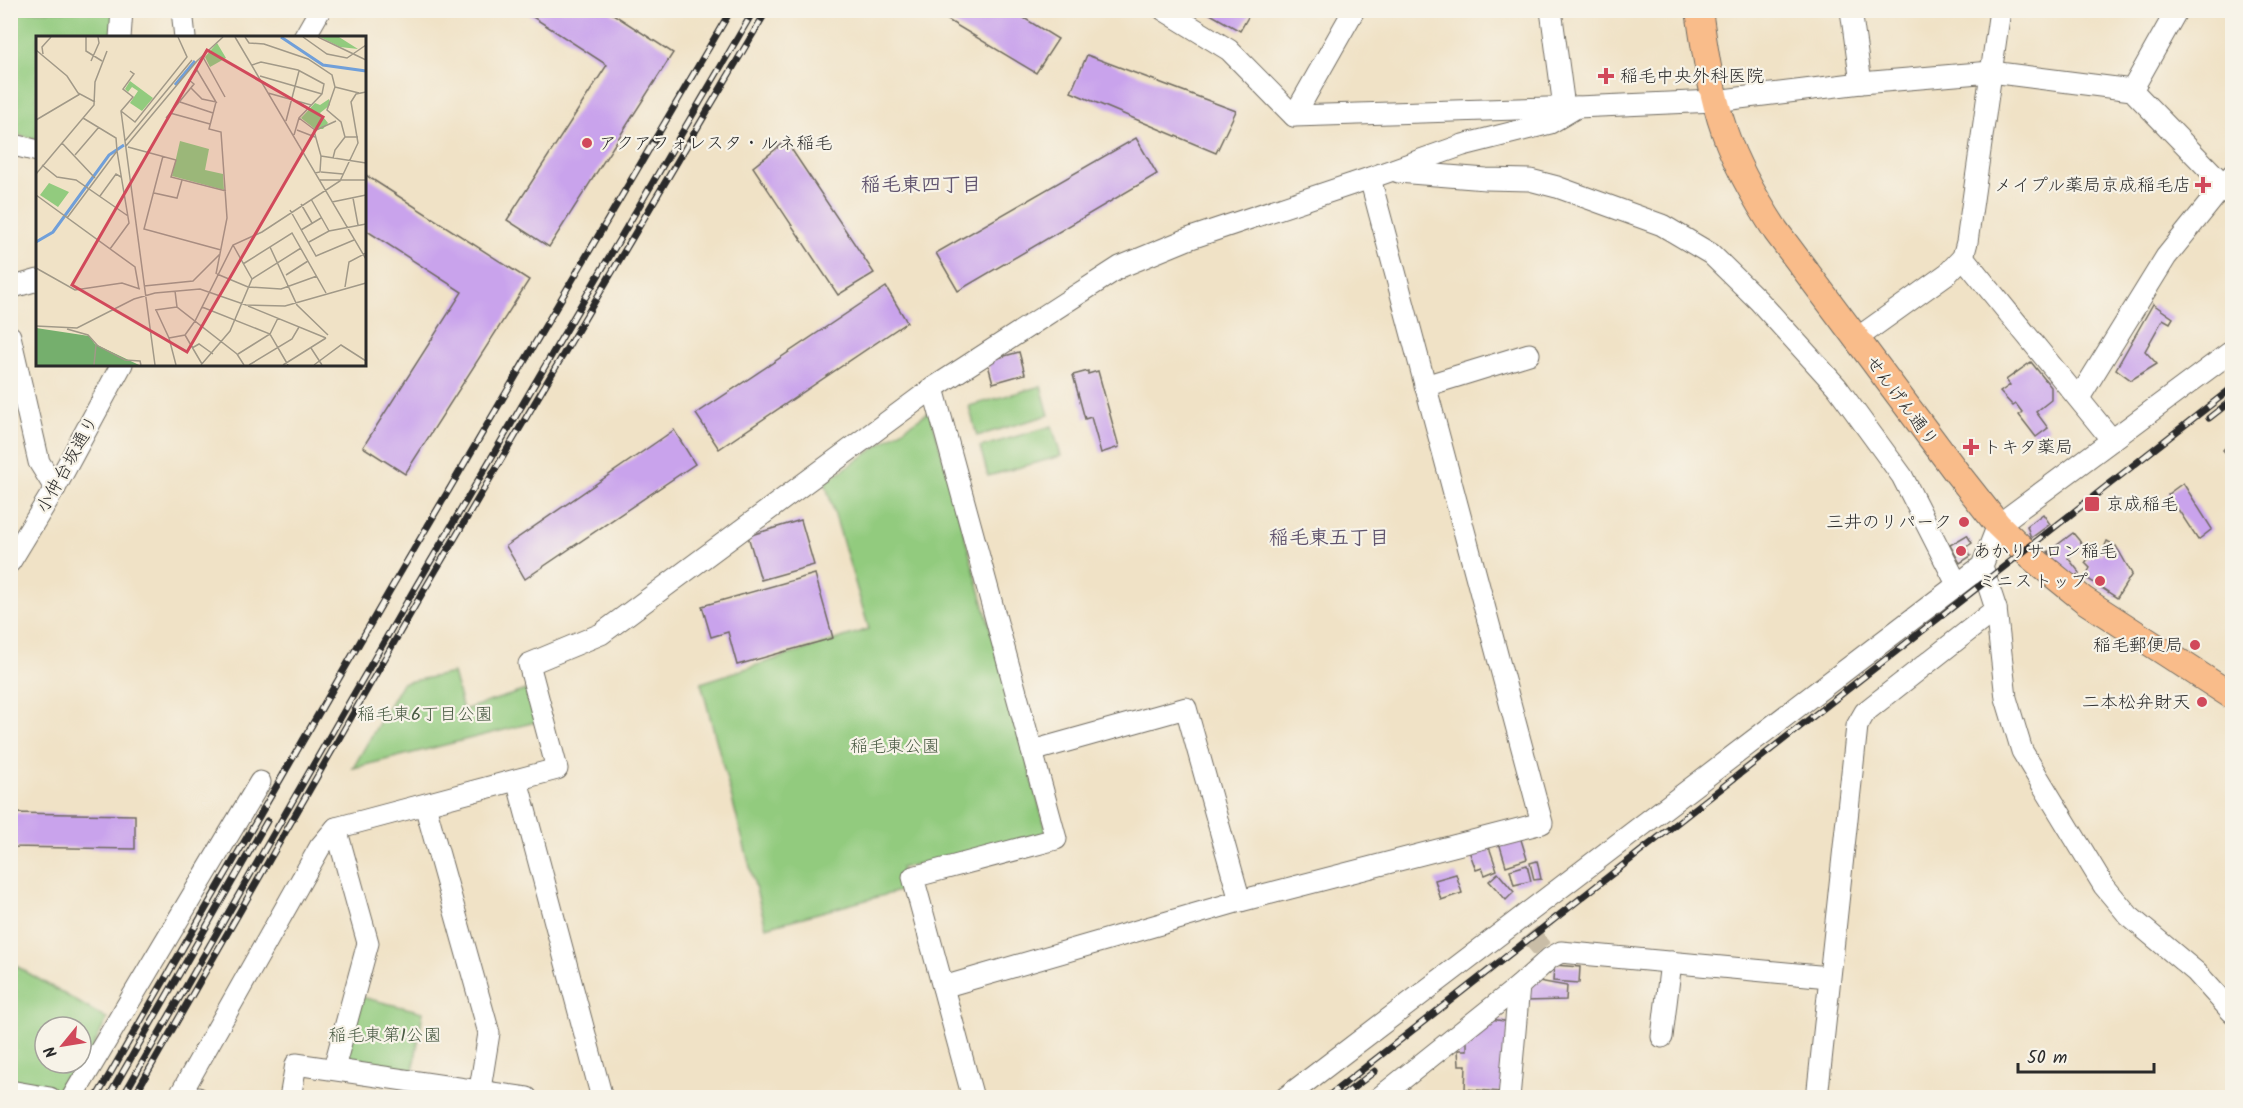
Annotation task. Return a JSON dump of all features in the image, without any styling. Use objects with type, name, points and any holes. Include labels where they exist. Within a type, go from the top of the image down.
[{"type":"main road","name":"せんげん通り","points":[[1699,10],[1715,101],[1725,135],[1758,202],[1776,231],[1856,339],[1998,525],[2031,557],[2084,600],[2232,696]]},
{"type":"street","points":[[120,36],[122,10]]},
{"type":"street","points":[[182,10],[185,36]]},
{"type":"street","points":[[305,36],[320,10]]},
{"type":"street","points":[[1164,10],[1229,50],[1294,116],[1715,101],[1861,83],[1992,72],[2132,90],[2228,179],[2166,257],[2079,398]]},
{"type":"street","points":[[1294,116],[1354,10]]},
{"type":"street","points":[[1551,10],[1571,107]]},
{"type":"street","points":[[1851,10],[1861,83]]},
{"type":"street","points":[[1856,339],[1948,273],[1963,257],[2000,10]]},
{"type":"street","points":[[2132,90],[2177,10]]},
{"type":"street","points":[[198,1098],[180,1095],[320,847],[336,828],[557,769],[529,664],[601,634],[933,388],[1120,267],[1188,239],[1463,145],[1550,123],[1571,107]]},
{"type":"street","points":[[10,144],[36,150]]},
{"type":"street","points":[[943,987],[1240,901],[1542,822],[1425,386],[1378,175]]},
{"type":"street","points":[[1378,175],[1530,180],[1557,187],[1662,225],[1711,254],[1759,301],[1837,387],[1902,476],[1957,584]]},
{"type":"street","points":[[1963,257],[2112,440]]},
{"type":"street","points":[[10,288],[36,281]]},
{"type":"street","points":[[10,336],[39,462],[55,488]]},
{"type":"street","points":[[1285,1098],[1524,927],[1982,566],[1998,525],[2232,351]]},
{"type":"street","points":[[1425,386],[1529,354]]},
{"type":"street","name":"小仲台坂通り","points":[[10,562],[55,488],[121,366]]},
{"type":"street","points":[[933,388],[1056,839],[913,877],[973,1098]]},
{"type":"street","points":[[1982,566],[1996,609],[2006,698],[2022,751],[2104,886],[2129,916],[2196,972],[2232,1012]]},
{"type":"street","points":[[1817,1098],[1857,726],[1865,712],[1996,609]]},
{"type":"street","points":[[1032,751],[1186,708],[1240,901]]},
{"type":"street","points":[[518,780],[602,1098]]},
{"type":"street","points":[[72,1098],[260,783]]},
{"type":"street","points":[[425,805],[489,1033],[480,1089]]},
{"type":"street","points":[[333,1068],[368,944],[336,828]]},
{"type":"street","points":[[1379,1098],[1519,986],[1548,955],[1561,952],[1829,977]]},
{"type":"street","points":[[1662,1037],[1671,962]]},
{"type":"street","points":[[1509,1098],[1519,986]]},
{"type":"street","points":[[290,1098],[297,1064],[480,1089],[527,1098]]},
{"type":"street","points":[[10,1091],[50,1098]]},
{"type":"green space","points":[[10,11],[117,11],[115,36],[36,36],[36,140],[11,133]]},
{"type":"green space","points":[[1041,386],[1049,415],[977,436],[969,406]]},
{"type":"green space","name":"稲毛東公園","points":[[930,411],[1047,833],[901,868],[907,889],[766,927],[701,683],[869,629],[825,482]]},
{"type":"green space","points":[[1052,426],[1061,456],[988,476],[980,447]]},
{"type":"green space","name":"稲毛東6丁目公園","points":[[453,673],[463,710],[526,690],[536,722],[353,768],[402,683]]},
{"type":"green space","points":[[11,963],[107,1019],[93,1047],[93,1015],[33,1015],[33,1075],[79,1075],[73,1088],[59,1094],[11,1084]]},
{"type":"green space","name":"稲毛東第1公園","points":[[361,997],[423,1012],[413,1071],[349,1061],[346,1053]]},
{"type":"building","name":"アクアフォレスタ・ルネ稲毛","points":[[522,10],[607,10],[673,53],[549,247],[507,220],[607,65]]},
{"type":"building","points":[[931,10],[1011,10],[1058,39],[1036,73]]},
{"type":"building","points":[[1203,10],[1252,10],[1240,31]]},
{"type":"building","points":[[1087,55],[1236,111],[1216,153],[1071,92]]},
{"type":"building","points":[[1136,138],[1157,174],[958,291],[936,253]]},
{"type":"building","points":[[786,141],[874,273],[838,295],[753,167]]},
{"type":"building","points":[[366,175],[529,280],[405,474],[363,447],[462,292],[366,230]]},
{"type":"building","points":[[886,287],[907,322],[719,449],[696,414]]},
{"type":"building","points":[[2153,304],[2173,318],[2170,323],[2163,319],[2145,351],[2157,364],[2131,380],[2116,369]]},
{"type":"building","points":[[1019,352],[1025,374],[993,383],[987,361]]},
{"type":"building","points":[[2031,362],[2051,387],[2051,400],[2036,412],[2048,428],[2036,437],[2019,415],[2022,412],[2016,404],[2013,406],[2000,392],[2010,385],[2006,380]]},
{"type":"building","points":[[1088,371],[1088,374],[1098,371],[1119,447],[1101,453],[1091,417],[1085,419],[1073,375]]},
{"type":"building","points":[[674,430],[695,464],[525,579],[506,546]]},
{"type":"building","points":[[2232,440],[2232,460],[2223,450]]},
{"type":"building","points":[[2183,483],[2212,529],[2198,540],[2168,494]]},
{"type":"building","points":[[2043,514],[2050,524],[2031,538],[2027,526]]},
{"type":"building","points":[[801,520],[814,565],[761,580],[748,536]]},
{"type":"building","points":[[2073,533],[2083,545],[2068,558],[2080,573],[2075,576],[2058,565],[2048,552]]},
{"type":"building","name":"あかりサロン稲毛","points":[[1967,535],[1972,543],[1966,547],[1971,556],[1960,563],[1950,545]]},
{"type":"building","points":[[2107,541],[2116,546],[2132,574],[2117,598],[2085,577],[2090,568],[2085,563],[2094,551],[2101,555]]},
{"type":"building","points":[[815,574],[833,638],[737,665],[728,632],[711,637],[702,606]]},
{"type":"building","points":[[10,813],[135,815],[135,849],[10,847]]},
{"type":"building","points":[[1519,833],[1527,859],[1506,866],[1498,839]]},
{"type":"building","points":[[1487,841],[1497,870],[1485,875],[1482,868],[1476,870],[1468,848]]},
{"type":"building","points":[[1537,861],[1541,879],[1534,880],[1530,863]]},
{"type":"building","points":[[1527,865],[1531,881],[1514,885],[1510,870]]},
{"type":"building","points":[[1498,873],[1514,892],[1506,900],[1489,881]]},
{"type":"building","points":[[1456,874],[1462,893],[1441,900],[1435,880]]},
{"type":"building","points":[[1554,965],[1580,967],[1579,983],[1553,981]]},
{"type":"building","points":[[1533,980],[1567,986],[1566,1000],[1524,1001]]},
{"type":"building","points":[[1491,1019],[1510,1022],[1501,1092],[1465,1089],[1466,1065],[1459,1065],[1458,1050],[1467,1050],[1467,1037]]},
{"type":"tunnel","points":[[1529,933],[1545,952]]},
{"type":"railway","points":[[96,1098],[393,585],[731,10]]},
{"type":"railway","points":[[122,1098],[412,593],[754,10]]},
{"type":"railway","points":[[133,1098],[420,597],[767,10]]},
{"type":"railway","points":[[1326,1098],[2232,388]]},
{"type":"railway","points":[[2209,418],[2232,400]]},
{"type":"railway","points":[[108,1098],[267,821]]},
{"type":"railway","points":[[1340,1098],[1375,1071]]},
{"type":"place","name":"稲毛中央外科医院","points":[[1606,76]]},
{"type":"place","name":"アクアフォレスタ・ルネ稲毛","points":[[587,143]]},
{"type":"place","name":"メイプル薬局京成稲毛店","points":[[2203,185]]},
{"type":"place","name":"トキタ薬局","points":[[1971,447]]},
{"type":"place","name":"京成稲毛","points":[[2092,504]]},
{"type":"place","name":"三井のリパーク","points":[[1964,522]]},
{"type":"place","name":"あかりサロン稲毛","points":[[1961,551]]},
{"type":"place","name":"ミニストップ","points":[[2100,581]]},
{"type":"place","name":"稲毛郵便局","points":[[2195,645]]},
{"type":"place","name":"二本松弁財天","points":[[2202,702]]},
{"type":"district","name":"稲毛東四丁目","points":[[921,184]]},
{"type":"district","name":"稲毛東五丁目","points":[[1329,537]]}]
